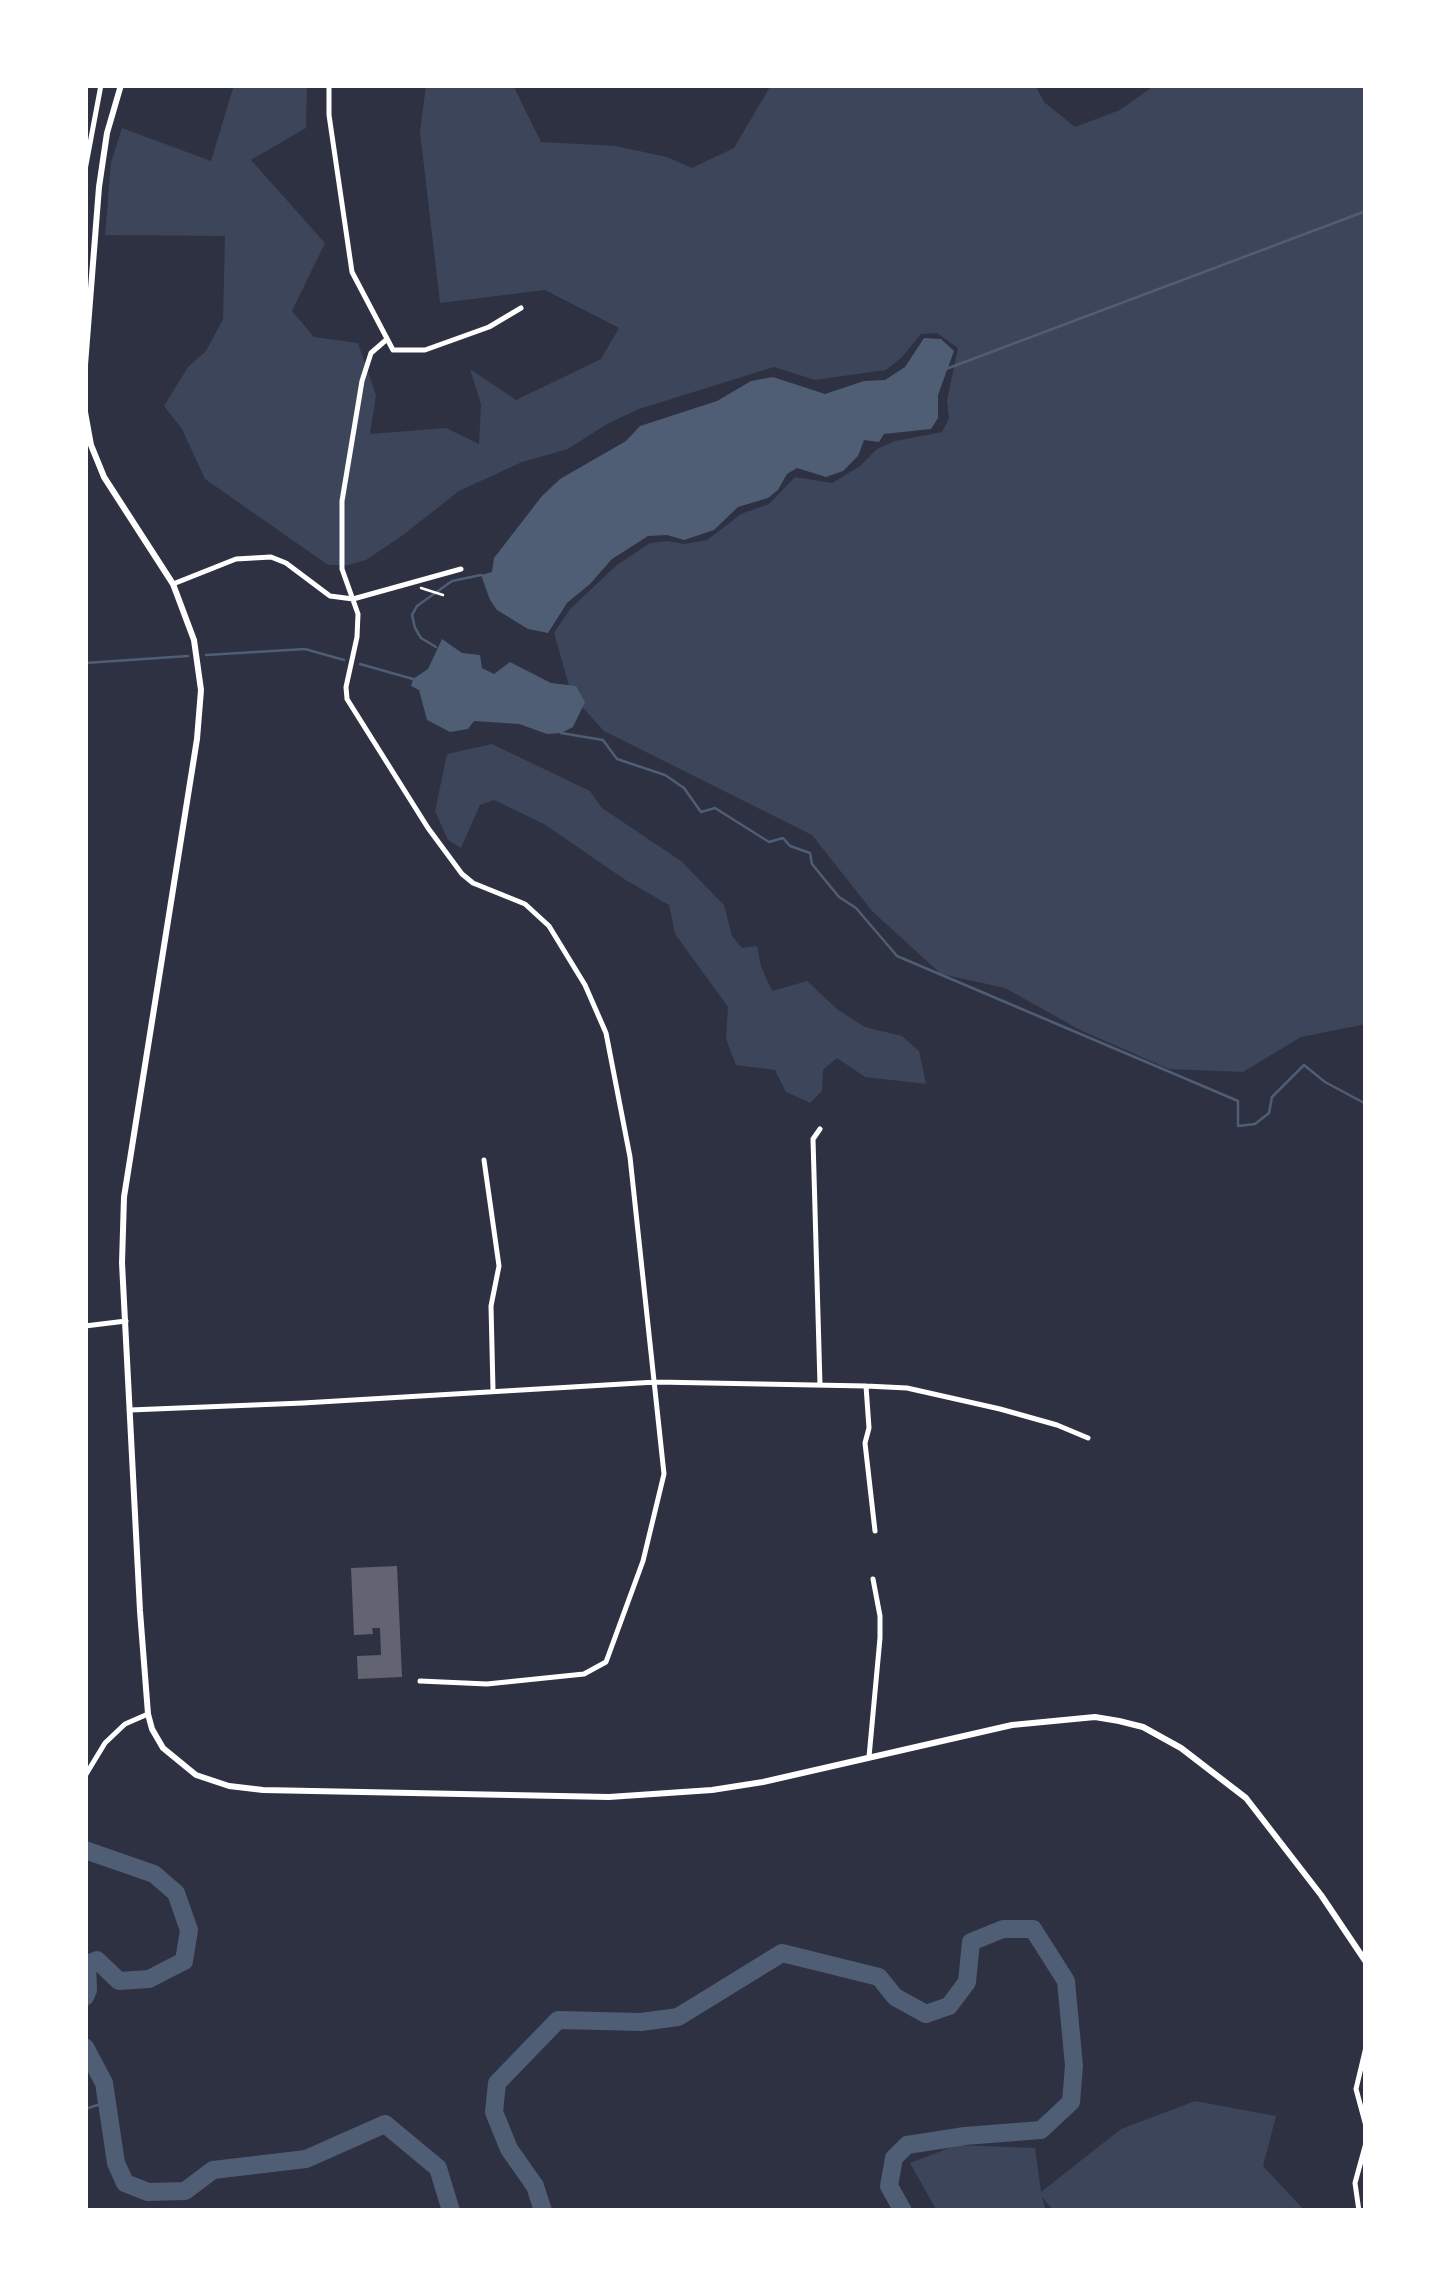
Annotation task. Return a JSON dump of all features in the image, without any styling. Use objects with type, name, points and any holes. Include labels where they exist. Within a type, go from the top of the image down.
[{"type":"street","points":[[85,170],[101,85]]},
{"type":"street","points":[[85,365],[99,187],[121,85]]},
{"type":"street","points":[[329,85],[329,115],[352,272],[393,350],[425,350],[489,328],[521,308]]},
{"type":"street","points":[[386,340],[371,353],[362,380],[342,502],[342,569],[358,614],[347,699],[441,847],[472,882],[538,912],[564,946],[606,1033],[630,1157],[664,1474],[643,1562],[606,1662],[584,1674],[487,1684],[420,1680]]},
{"type":"street","points":[[85,412],[91,445],[104,477],[173,584],[194,640],[201,690],[197,739],[124,1197],[122,1262],[148,1714],[163,1748],[196,1775],[229,1786],[264,1790],[609,1796],[712,1790],[764,1782],[1012,1725],[1095,1717],[1143,1727],[1204,1763],[1246,1798],[1321,1895],[1366,1962]]},
{"type":"street","points":[[173,584],[236,559],[271,557],[330,596],[352,598],[461,569]]},
{"type":"street","points":[[820,1129],[813,1140],[820,1385]]},
{"type":"street","points":[[484,1160],[499,1266],[491,1306],[493,1390]]},
{"type":"street","points":[[85,1326],[126,1321]]},
{"type":"street","points":[[130,1410],[656,1382],[866,1386],[908,1388],[1000,1409],[1088,1438]]},
{"type":"street","points":[[866,1386],[869,1428],[865,1444],[876,1531]]},
{"type":"street","points":[[869,1756],[879,1675],[880,1616],[873,1579]]},
{"type":"street","points":[[85,1776],[105,1743],[126,1724],[148,1714]]},
{"type":"street","points":[[1366,2047],[1356,2089],[1366,2126]]},
{"type":"street","points":[[1359,2211],[1354,2184],[1366,2143]]},
{"type":"path","points":[[425,589],[443,595]]},
{"type":"shaded area","points":[[234,85],[307,85],[306,128],[251,160],[325,243],[292,311],[314,337],[358,343],[376,395],[370,434],[446,428],[479,444],[481,404],[470,369],[516,400],[601,359],[619,328],[545,290],[440,303],[420,132],[426,85],[513,85],[541,142],[616,146],[667,157],[692,168],[734,148],[771,85],[1035,85],[1044,102],[1075,127],[1120,110],[1155,85],[1366,85],[1366,1024],[1301,1037],[1243,1072],[1169,1069],[1080,1030],[1005,988],[941,974],[872,911],[812,835],[604,731],[572,696],[554,633],[570,609],[617,565],[650,543],[707,540],[741,514],[769,504],[795,477],[832,483],[860,466],[877,449],[895,441],[942,432],[949,418],[947,400],[958,348],[937,333],[921,334],[886,370],[815,380],[774,367],[639,409],[568,449],[522,462],[459,491],[366,560],[348,565],[328,565],[205,479],[182,429],[164,406],[188,367],[206,351],[223,319],[225,236],[105,235],[111,162],[122,128],[211,161]]},
{"type":"shaded area","points":[[924,338],[941,339],[954,351],[938,395],[938,418],[931,429],[884,434],[879,442],[864,440],[858,456],[843,471],[826,477],[797,468],[787,474],[768,498],[738,507],[714,530],[684,540],[667,535],[648,536],[612,559],[567,603],[548,633],[528,629],[497,610],[490,600],[481,575],[492,572],[494,558],[542,496],[560,479],[626,441],[640,426],[717,401],[751,381],[773,377],[825,394],[864,381],[885,380],[905,367]]},
{"type":"shaded area","points":[[442,639],[462,653],[480,655],[482,668],[494,674],[510,662],[551,683],[576,686],[585,702],[573,727],[547,734],[519,724],[474,721],[468,729],[450,732],[427,720],[419,690],[411,686],[413,679],[428,669]]},
{"type":"shaded area","points":[[492,744],[590,791],[602,808],[681,861],[724,905],[732,936],[742,948],[757,946],[772,991],[807,981],[837,1009],[865,1027],[902,1036],[919,1051],[926,1084],[865,1077],[837,1058],[823,1070],[822,1091],[810,1103],[786,1092],[775,1070],[736,1065],[726,1039],[728,1007],[675,934],[669,905],[544,824],[494,800],[480,805],[461,848],[448,840],[435,811],[447,754]]},
{"type":"shaded area","points":[[1195,2101],[1276,2116],[1263,2166],[1305,2211],[1054,2211],[1042,2197],[1046,2211],[937,2211],[910,2163],[957,2145],[1035,2148],[1041,2192],[1121,2129]]},
{"type":"building","points":[[397,1566],[402,1677],[358,1679],[357,1656],[381,1655],[380,1628],[372,1628],[373,1634],[354,1635],[351,1568]]},
{"type":"waterway","points":[[946,369],[1366,211]]},
{"type":"waterway","points":[[436,647],[421,638],[415,628],[412,615],[417,606],[452,581],[481,575]]},
{"type":"waterway","points":[[206,655],[305,649],[344,660]]},
{"type":"waterway","points":[[85,663],[188,656]]},
{"type":"waterway","points":[[360,664],[413,679]]},
{"type":"waterway","points":[[561,733],[603,740],[617,759],[665,775],[684,788],[701,812],[715,808],[769,842],[783,838],[790,846],[810,853],[812,864],[839,897],[856,908],[897,956],[1238,1101],[1238,1126],[1255,1124],[1269,1113],[1272,1097],[1304,1065],[1325,1082],[1366,1104]]},
{"type":"waterway","points":[[85,1850],[154,1874],[176,1893],[189,1930],[184,1961],[149,1979],[119,1981],[97,1960],[87,1964],[85,1997]]},
{"type":"waterway","points":[[543,2211],[535,2186],[509,2149],[494,2112],[497,2083],[558,2020],[641,2022],[678,2017],[782,1953],[879,1977],[895,1997],[926,2014],[949,2006],[967,1982],[971,1942],[1003,1929],[1033,1929],[1066,1981],[1074,2066],[1071,2102],[1041,2130],[907,2145],[894,2158],[889,2186],[903,2211]]},
{"type":"waterway","points":[[85,2047],[104,2083],[116,2163],[125,2183],[148,2192],[185,2191],[213,2170],[306,2159],[385,2124],[438,2168],[451,2211]]},
{"type":"waterway","points":[[85,2109],[107,2102]]}]
